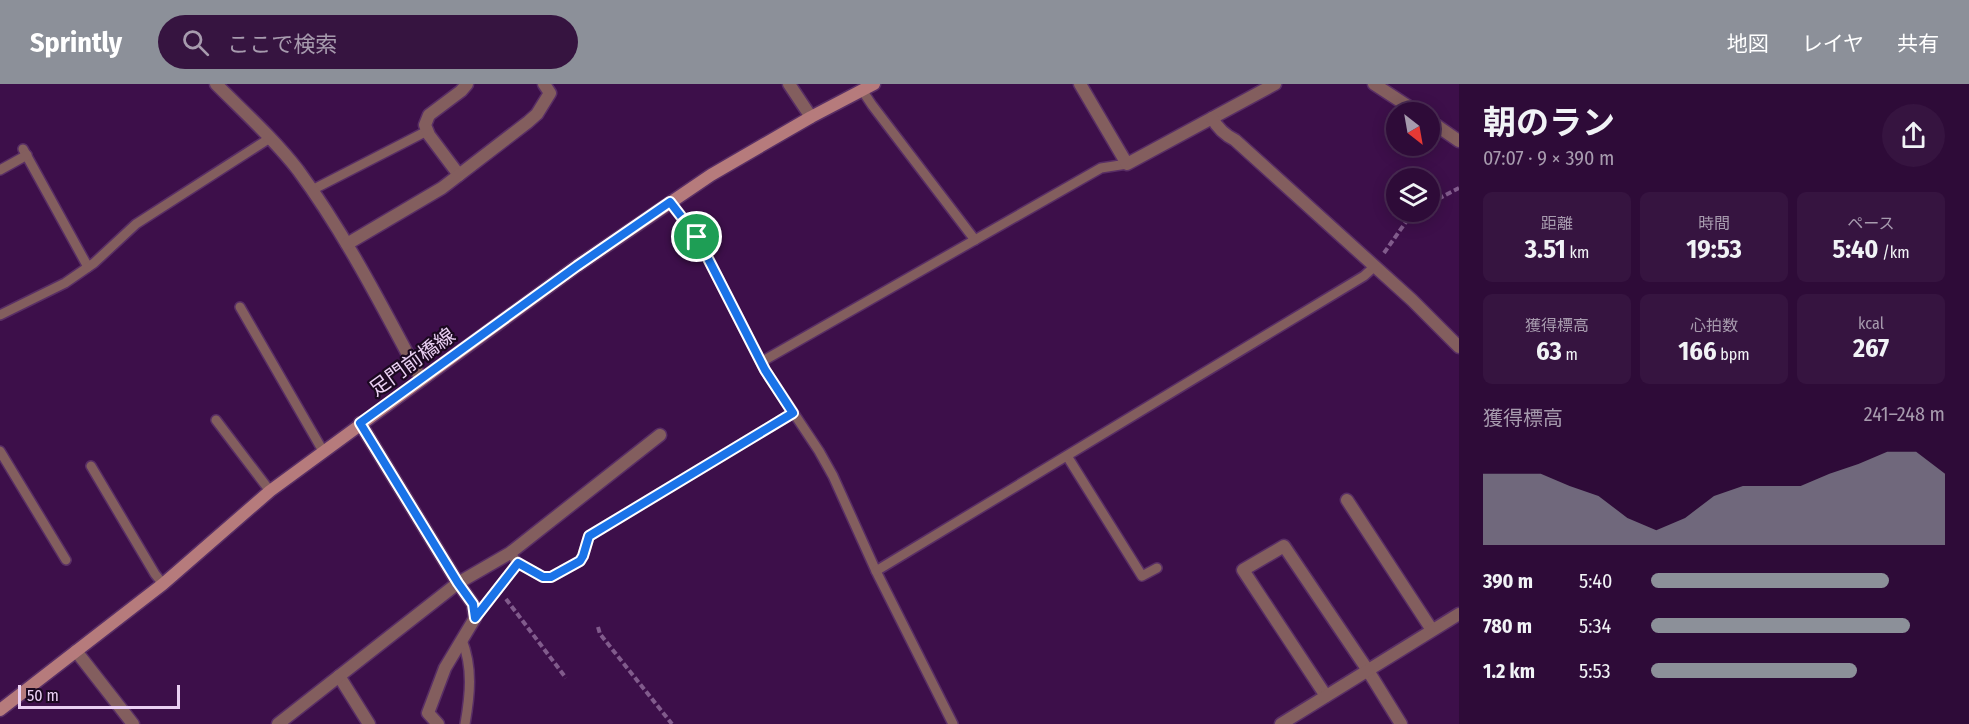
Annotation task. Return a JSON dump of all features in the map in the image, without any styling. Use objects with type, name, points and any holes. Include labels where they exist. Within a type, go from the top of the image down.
[{"type":"main road","name":"足門前橋線","points":[[0,710],[163,584],[270,491],[577,266],[670,202],[750,151],[868,87]]},
{"type":"street","points":[[216,84],[270,138],[312,190],[347,244],[421,379]]},
{"type":"street","points":[[459,175],[427,131],[426,120],[467,84]]},
{"type":"street","points":[[347,244],[429,197],[535,116],[550,93],[544,84]]},
{"type":"street","points":[[789,84],[811,117]]},
{"type":"street","points":[[1080,84],[1127,164],[1275,84]]},
{"type":"street","points":[[1374,84],[1402,102]]},
{"type":"street","points":[[1212,118],[1225,135],[1236,140],[1412,300],[1459,347]]},
{"type":"street","points":[[1440,128],[1459,141]]},
{"type":"street","points":[[360,423],[473,604],[475,618],[445,668],[426,718],[438,724]]},
{"type":"street","points":[[278,724],[458,583],[510,553],[660,435]]},
{"type":"street","points":[[1347,500],[1432,630]]},
{"type":"street","points":[[1326,696],[1243,570],[1284,546],[1401,724]]},
{"type":"street","points":[[1281,724],[1459,614]]},
{"type":"street","points":[[76,651],[133,724]]},
{"type":"street","points":[[339,676],[369,724]]},
{"type":"lane","points":[[868,87],[975,240]]},
{"type":"lane","points":[[312,190],[427,131]]},
{"type":"lane","points":[[0,315],[65,283],[88,267],[136,224],[270,138]]},
{"type":"lane","points":[[0,170],[25,152],[88,267]]},
{"type":"lane","points":[[761,362],[1101,168],[1127,164]]},
{"type":"lane","points":[[670,202],[697,237],[761,362],[833,476],[876,571],[953,724]]},
{"type":"lane","points":[[876,571],[1364,276],[1375,266]]},
{"type":"lane","points":[[240,307],[323,451]]},
{"type":"lane","points":[[510,553],[518,563],[543,577],[551,577],[580,561],[589,536],[793,413]]},
{"type":"lane","points":[[216,420],[270,491]]},
{"type":"lane","points":[[0,451],[66,560]]},
{"type":"lane","points":[[1067,456],[1142,576],[1156,567]]},
{"type":"lane","points":[[91,466],[163,584]]},
{"type":"lane","points":[[475,618],[518,563]]},
{"type":"lane","points":[[462,640],[467,651],[471,680],[465,724]]},
{"type":"path","points":[[1440,198],[1459,188]]},
{"type":"path","points":[[1375,266],[1406,222]]},
{"type":"path","points":[[496,591],[508,602],[566,678]]},
{"type":"path","points":[[598,627],[600,634],[672,724]]},
{"type":"route","points":[[670,202],[697,237],[765,370],[793,413],[589,536],[580,561],[551,577],[543,577],[518,563],[475,618],[473,604],[360,423],[577,266],[670,202]]}]
